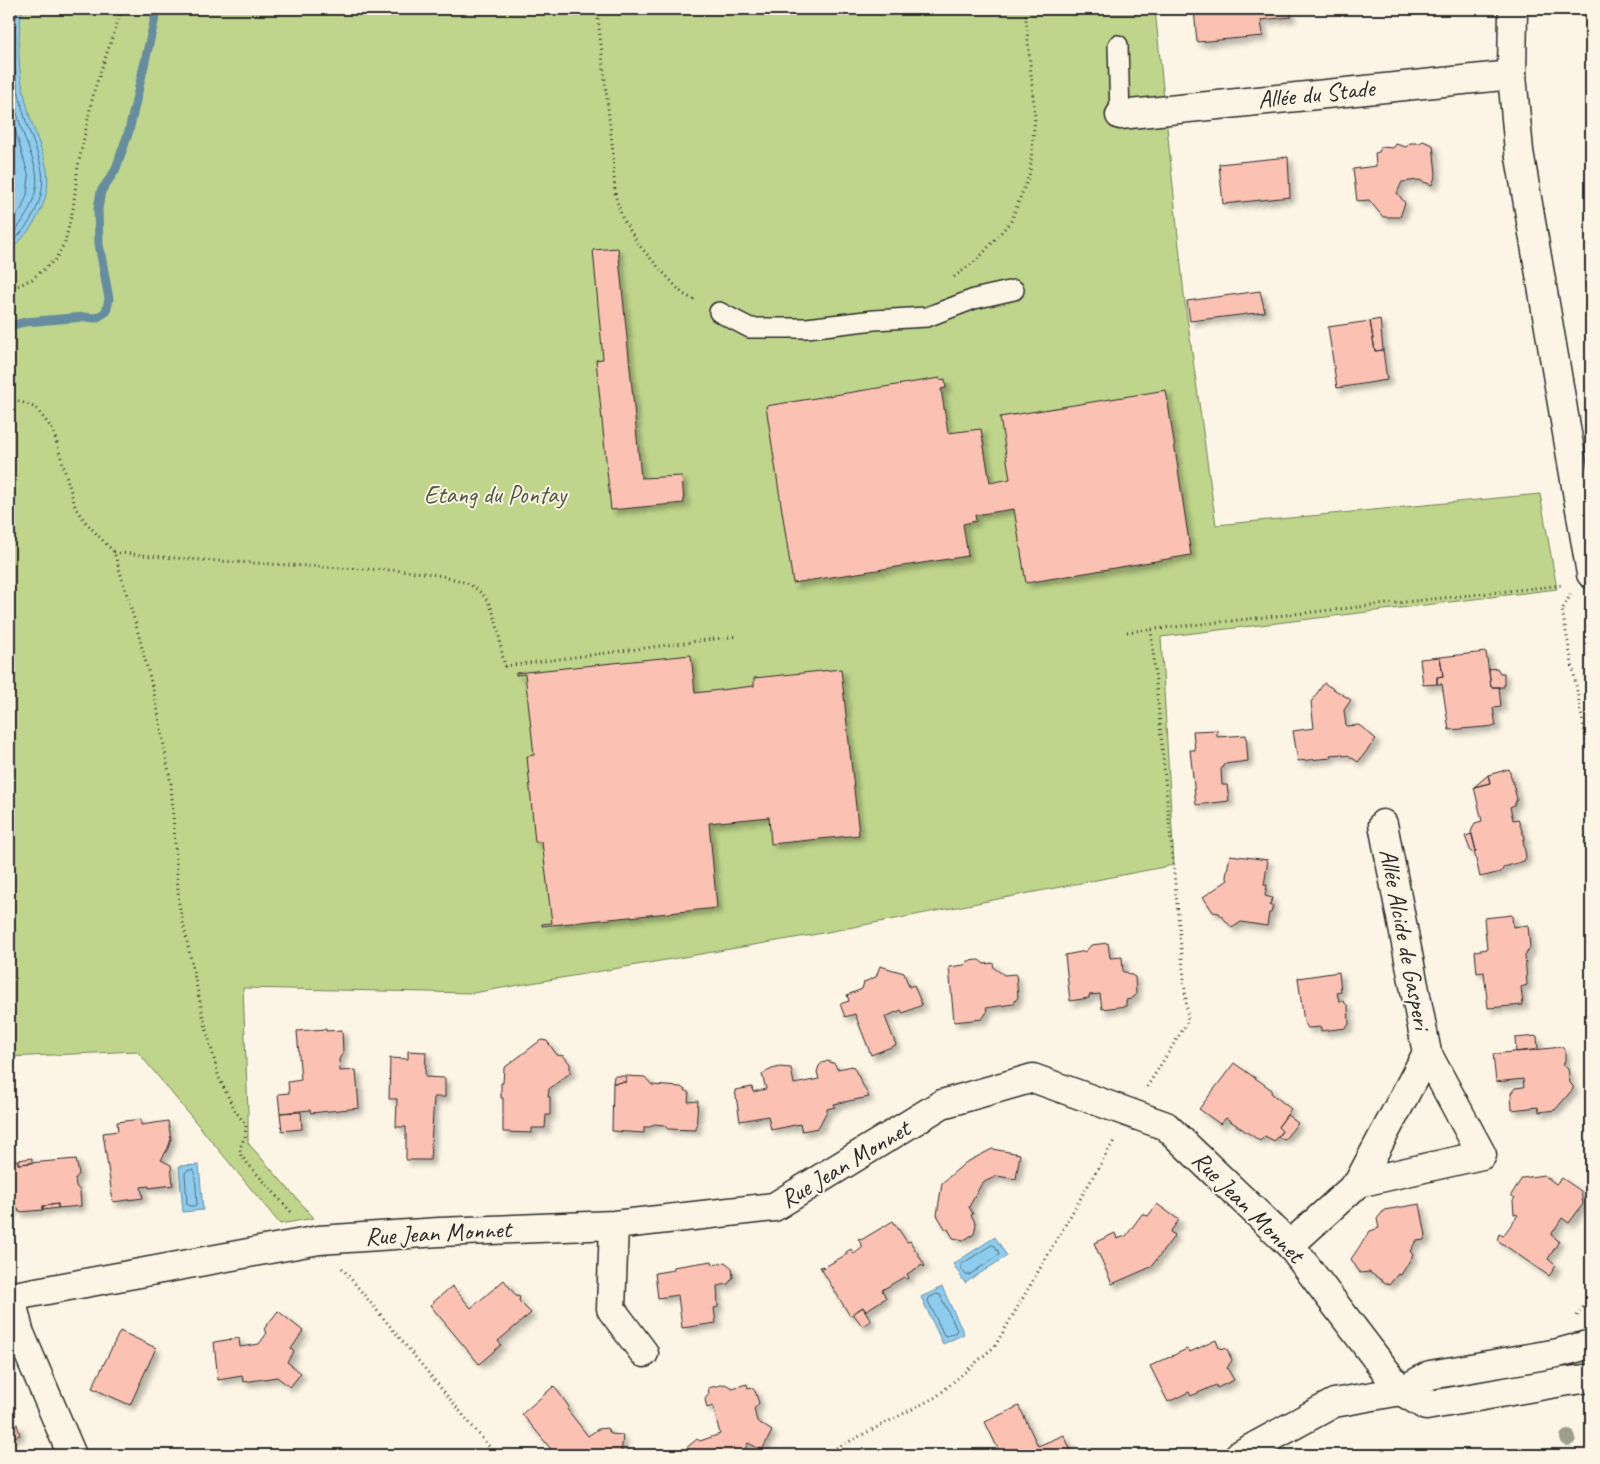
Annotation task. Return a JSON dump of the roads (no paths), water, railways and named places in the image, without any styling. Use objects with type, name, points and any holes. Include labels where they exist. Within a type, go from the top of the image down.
[{"type":"street","points":[[1513,9],[1512,75],[1519,152],[1584,494],[1582,582]]},
{"type":"street","name":"Allée du Stade","points":[[1120,114],[1512,75]]},
{"type":"street","name":"Allée Alcide de Gasperi","points":[[1358,1183],[1482,1156],[1427,1053],[1383,824]]},
{"type":"street","name":"Allée Alcide de Gasperi","points":[[1290,1245],[1358,1183],[1427,1053]]},
{"type":"street","name":"Rue Jean Monnet","points":[[10,1297],[319,1240],[439,1232],[614,1225],[774,1207],[942,1104],[1033,1078],[1166,1126],[1290,1245],[1401,1391]]},
{"type":"street","points":[[614,1225],[611,1309],[644,1353]]},
{"type":"street","points":[[10,1297],[19,1331],[72,1455]]},
{"type":"street","points":[[1239,1455],[1334,1403],[1401,1391],[1430,1375],[1558,1353],[1591,1344]]},
{"type":"street","points":[[1401,1391],[1426,1406],[1591,1378]]},
{"type":"lane","points":[[1118,45],[1120,114]]},
{"type":"lane","points":[[719,312],[750,328],[807,328],[874,320],[927,317],[974,299],[1014,290]]},
{"type":"water","points":[[9,9],[22,9],[19,48],[21,78],[29,114],[46,164],[48,181],[43,204],[38,215],[25,235],[9,251]]},
{"type":"water","points":[[199,1165],[203,1210],[183,1212],[179,1166]]},
{"type":"water","points":[[995,1237],[1007,1256],[965,1283],[953,1264]]},
{"type":"water","points":[[942,1287],[964,1334],[943,1344],[921,1297]]},
{"type":"waterway","points":[[9,326],[25,322],[84,317],[96,318],[106,312],[109,299],[99,244],[98,209],[101,191],[115,171],[129,131],[157,9]]},
{"type":"park label","name":"Etang du Pontay","points":[[495,495]]}]
